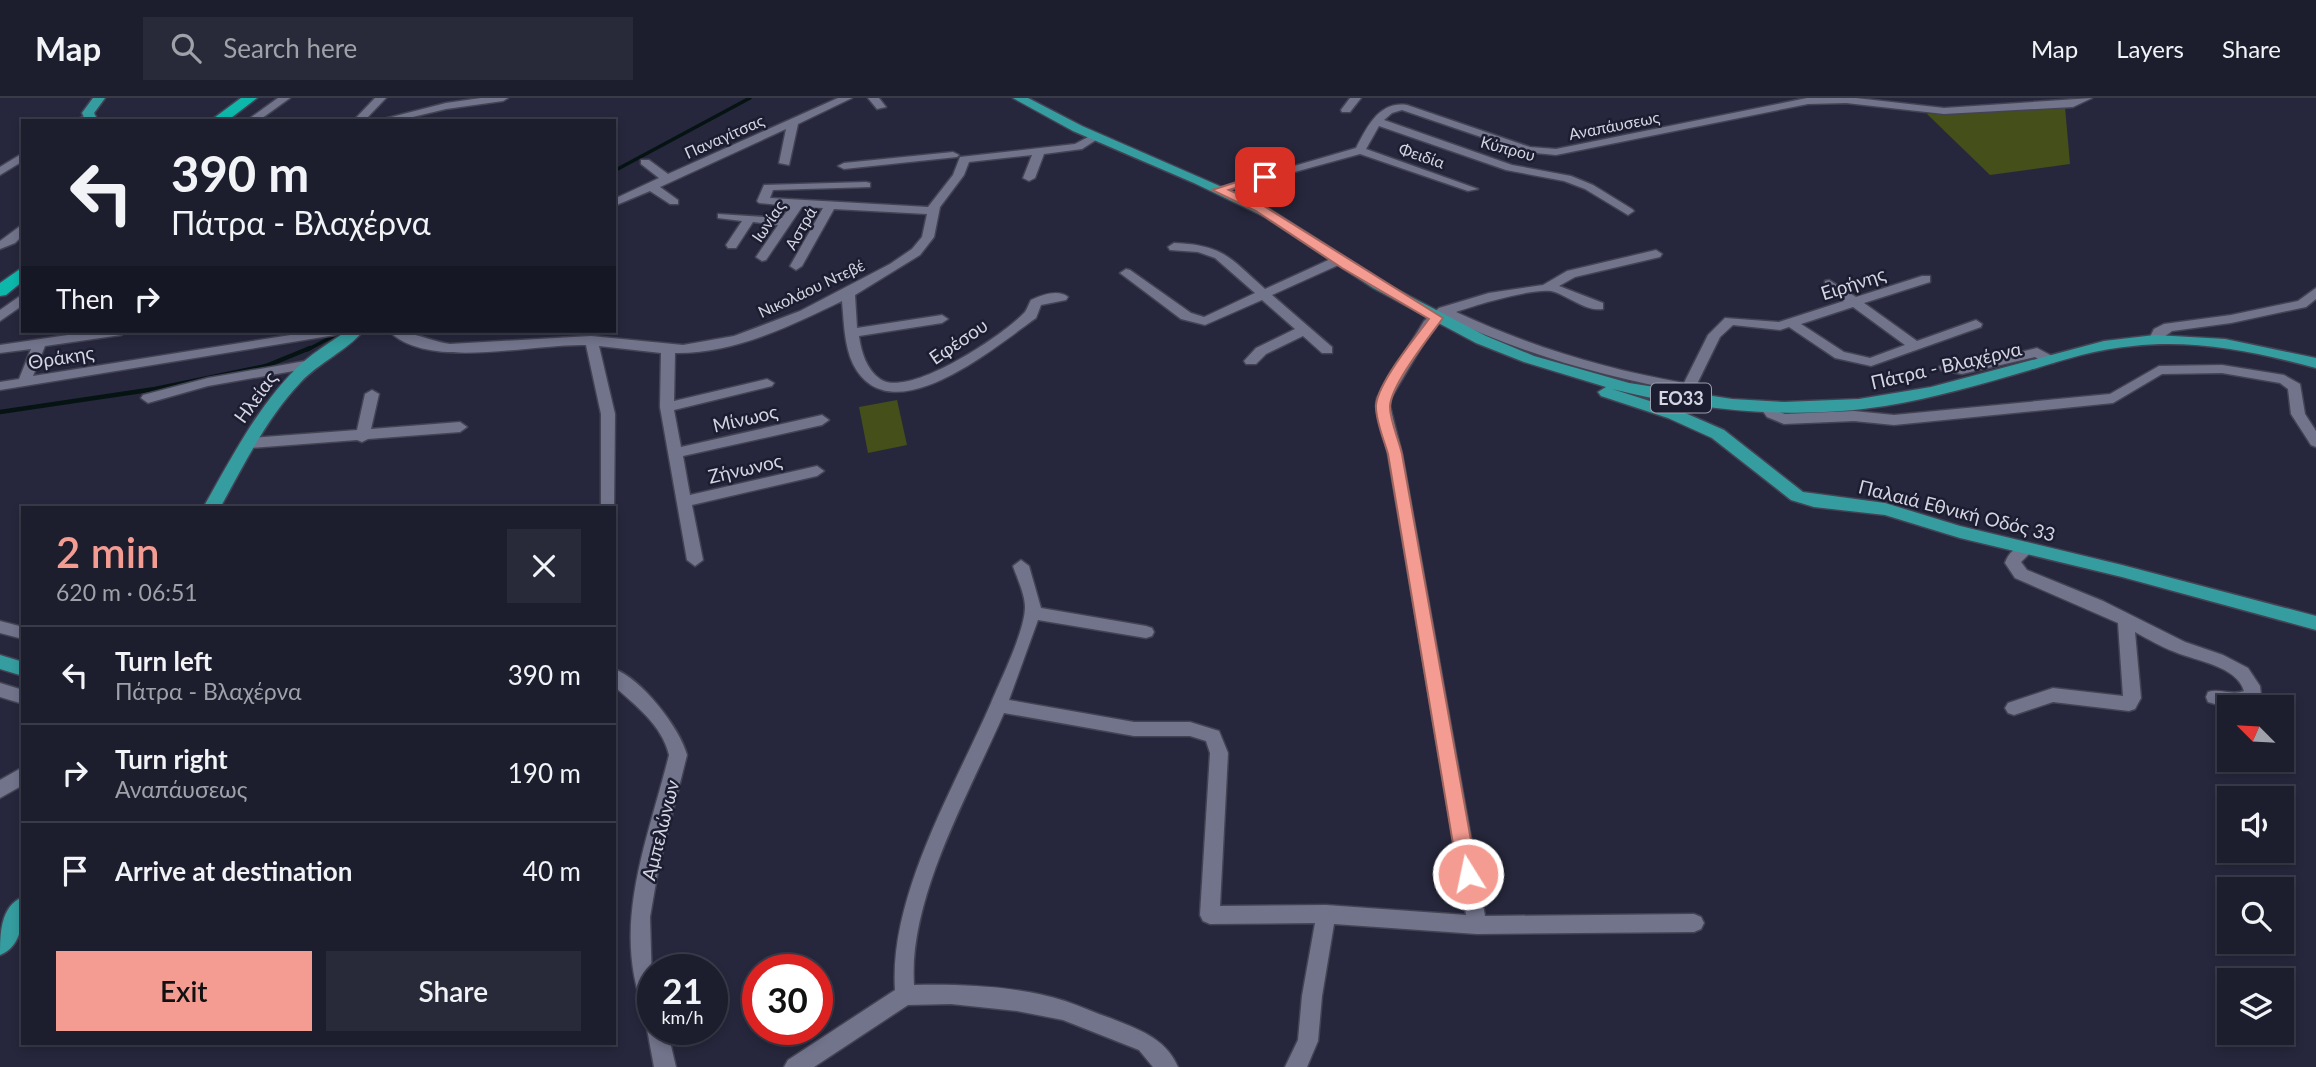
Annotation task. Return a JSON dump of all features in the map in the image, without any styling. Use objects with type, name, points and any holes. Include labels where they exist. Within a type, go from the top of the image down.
[{"type":"highway","points":[[204,119],[250,98]]},
{"type":"highway","points":[[0,276],[21,260]]},
{"type":"highway","points":[[0,291],[21,274]]},
{"type":"main road","points":[[86,119],[90,108],[99,98]]},
{"type":"main road","name":"ΕΟ33","points":[[1019,98],[1094,138]]},
{"type":"main road","name":"Πάτρα - Βλαχέρνα","points":[[1094,138],[1260,209],[1339,260],[1492,344],[1574,373],[1699,401],[1767,407],[1835,406],[1891,401],[1965,384],[2103,345],[2156,339],[2231,344],[2316,363]]},
{"type":"main road","name":"Ηλείας","points":[[212,506],[250,443],[292,383],[311,364],[353,333]]},
{"type":"main road","name":"Παλαιά Εθνική Οδός 33","points":[[1574,373],[1596,390],[1673,414],[1717,434],[1797,496],[1814,501],[1885,509],[2026,549],[2122,571],[2316,623]]},
{"type":"main road","points":[[0,662],[21,668]]},
{"type":"main road","points":[[0,946],[21,910]]},
{"type":"street","points":[[254,119],[285,98]]},
{"type":"street","points":[[360,119],[381,98]]},
{"type":"street","points":[[389,119],[459,101],[503,98]]},
{"type":"street","name":"Παναγίτσας","points":[[616,202],[847,98]]},
{"type":"street","points":[[873,98],[881,107]]},
{"type":"street","points":[[1346,110],[1356,98]]},
{"type":"street","name":"Αναπάυσεως","points":[[1378,122],[1390,108],[1403,107],[1529,150],[1556,152],[1808,101],[1846,100],[1952,111],[2073,104],[2087,98]]},
{"type":"street","points":[[785,163],[793,122]]},
{"type":"street","points":[[1218,190],[1360,150],[1378,122]]},
{"type":"street","name":"Κύπρου","points":[[1378,122],[1510,168],[1567,178],[1589,187],[1628,211]]},
{"type":"street","points":[[844,166],[1039,152],[1078,147],[1094,138]]},
{"type":"street","points":[[950,141],[959,157]]},
{"type":"street","name":"Φειδία","points":[[1360,150],[1472,190]]},
{"type":"street","points":[[1029,178],[1039,152]]},
{"type":"street","points":[[0,172],[21,157]]},
{"type":"street","name":"Νικολάου Ντεβέ","points":[[399,333],[409,340],[425,345],[493,346],[591,340],[685,349],[756,333],[814,310],[897,265],[921,248],[928,237],[932,211],[943,192],[958,175],[959,157]]},
{"type":"street","points":[[645,162],[667,179]]},
{"type":"street","points":[[866,185],[768,187],[762,201],[932,211]]},
{"type":"street","points":[[651,186],[674,202]]},
{"type":"street","name":"Ιωνίας","points":[[762,257],[799,202]]},
{"type":"street","name":"Αστρά","points":[[796,266],[831,204]]},
{"type":"street","points":[[722,216],[787,222]]},
{"type":"street","points":[[732,245],[750,218]]},
{"type":"street","points":[[0,245],[11,240],[21,230]]},
{"type":"street","points":[[1174,247],[1199,248],[1219,256],[1328,350]]},
{"type":"street","points":[[1476,925],[1395,454],[1383,406],[1409,355],[1440,314],[1489,297],[1549,286],[1571,274],[1656,254]]},
{"type":"street","points":[[1126,273],[1186,316],[1199,321],[1210,320],[1339,260]]},
{"type":"street","name":"Ειρήνης","points":[[1440,314],[1548,356],[1614,374],[1688,388],[1711,343],[1730,321],[1769,326],[1791,323],[1926,279]]},
{"type":"street","points":[[1829,284],[1914,345]]},
{"type":"street","points":[[1549,286],[1598,306]]},
{"type":"street","name":"Εφέσου","points":[[848,292],[859,364],[871,380],[884,386],[912,386],[929,382],[947,373],[1031,315],[1035,303],[1046,298],[1062,297]]},
{"type":"street","points":[[2156,339],[2159,332],[2169,327],[2231,319],[2302,304],[2316,292]]},
{"type":"street","points":[[0,317],[21,300]]},
{"type":"street","points":[[852,332],[942,319]]},
{"type":"street","points":[[1791,323],[1840,355],[1871,362],[1976,324]]},
{"type":"street","points":[[1251,361],[1261,351],[1304,330]]},
{"type":"street","points":[[0,349],[108,333]]},
{"type":"street","name":"Θράκης","points":[[0,386],[325,333]]},
{"type":"street","points":[[493,346],[495,333]]},
{"type":"street","points":[[591,340],[608,414],[608,506]]},
{"type":"street","points":[[24,382],[40,343]]},
{"type":"street","points":[[668,348],[667,407],[695,560]]},
{"type":"street","points":[[1946,367],[1962,370],[2037,352],[2049,360]]},
{"type":"street","points":[[148,398],[208,382],[311,364]]},
{"type":"street","points":[[1767,407],[1772,414],[1784,419],[1867,416],[1894,420],[2113,398],[2159,370],[2222,369],[2284,379],[2295,387],[2298,414],[2316,442]]},
{"type":"street","points":[[667,407],[767,383]]},
{"type":"street","points":[[362,437],[372,394]]},
{"type":"street","name":"Μίνωος","points":[[677,453],[822,420]]},
{"type":"street","points":[[250,443],[362,437],[460,427]]},
{"type":"street","name":"Ζήνωνος","points":[[683,502],[817,471]]},
{"type":"street","points":[[2026,549],[2013,563],[2021,574],[2242,673],[2252,686],[2253,695],[2244,700],[2231,702],[2214,697]]},
{"type":"street","points":[[905,995],[902,978],[915,896],[998,705],[1033,613],[1021,566]]},
{"type":"street","points":[[1033,613],[1146,632]]},
{"type":"street","points":[[2014,708],[2053,695],[2129,704],[2132,698],[2126,619]]},
{"type":"street","points":[[0,627],[21,632]]},
{"type":"street","name":"Αμπελώνων","points":[[616,678],[660,720],[677,741],[678,755],[647,881],[640,929],[641,954]]},
{"type":"street","points":[[0,690],[21,696]]},
{"type":"street","points":[[998,705],[1134,729],[1191,729],[1213,736],[1219,753],[1210,915],[1326,914],[1476,925],[1694,923]]},
{"type":"street","points":[[0,790],[21,776]]},
{"type":"street","points":[[1296,1067],[1308,1041],[1312,996],[1326,914]]},
{"type":"street","points":[[794,1067],[905,995],[964,995],[1063,1010],[1146,1043],[1167,1067]]},
{"type":"street","points":[[660,1045],[665,1067]]},
{"type":"green space","points":[[2065,107],[2070,164],[1990,175],[1927,114]]},
{"type":"green space","points":[[897,400],[907,445],[868,453],[859,407]]},
{"type":"waterway","points":[[616,170],[750,98]]},
{"type":"waterway","points":[[307,350],[339,333]]},
{"type":"waterway","points":[[0,412],[155,389],[266,366],[310,348]]},
{"type":"route","points":[[1265,177],[1218,190],[1260,209],[1346,265],[1436,318],[1429,324],[1409,355],[1384,398],[1383,406],[1395,454],[1468,874]]}]
